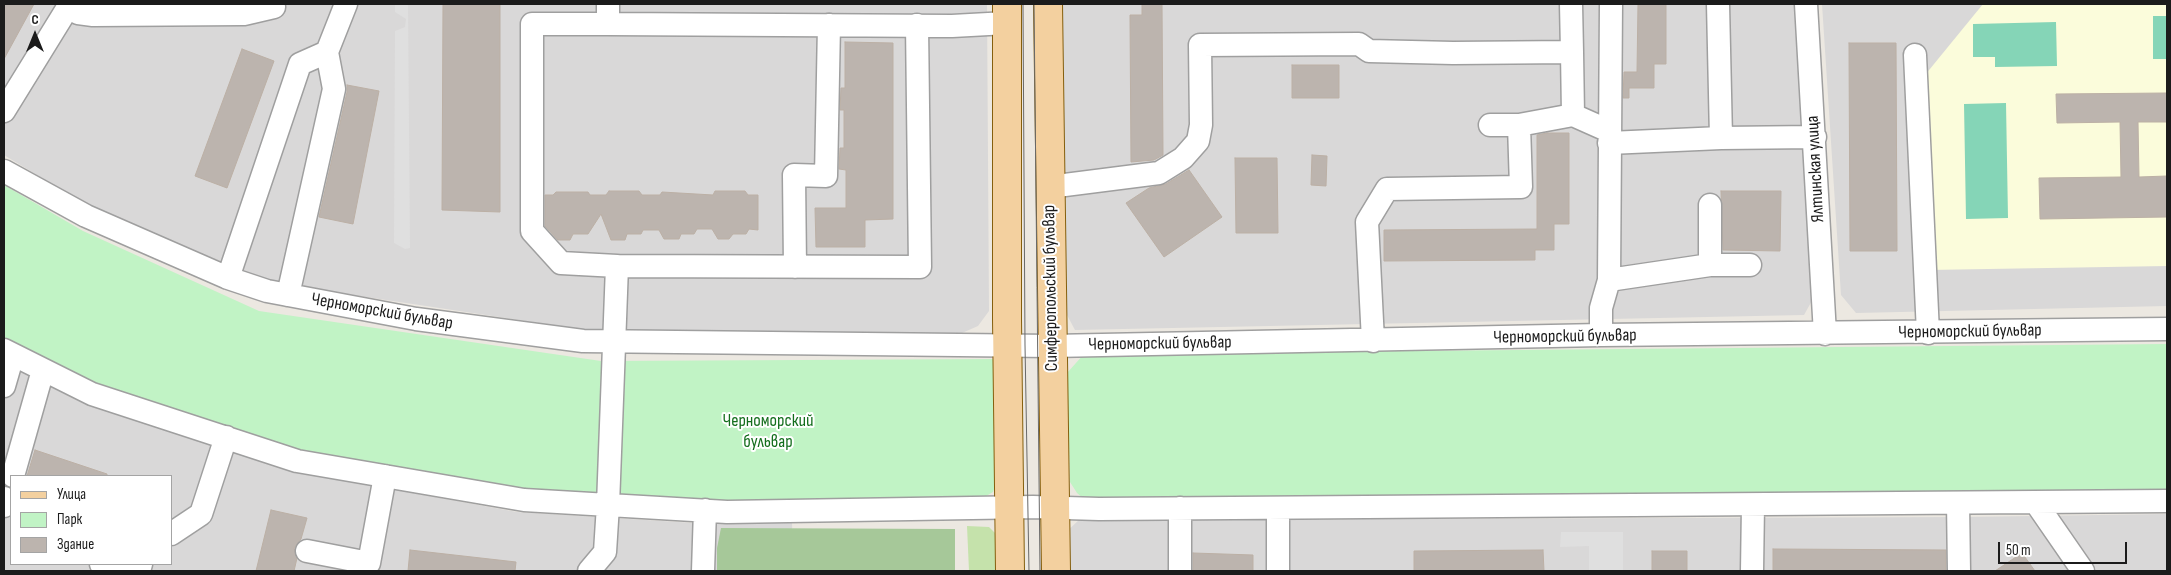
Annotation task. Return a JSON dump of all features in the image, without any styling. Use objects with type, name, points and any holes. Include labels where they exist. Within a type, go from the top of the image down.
[{"type":"main road","name":"Симферопольский бульвар","points":[[1048,4],[1049,187],[1056,571]]},
{"type":"main road","points":[[1007,13],[1007,345],[1010,571]]},
{"type":"street","points":[[4,111],[71,4],[78,13],[93,15],[187,15],[244,14],[274,7],[273,4]]},
{"type":"street","points":[[288,295],[334,89],[327,52],[346,4]]},
{"type":"street","points":[[1571,4],[1573,115]]},
{"type":"street","points":[[1601,335],[1601,308],[1609,280],[1611,4]]},
{"type":"street","points":[[1718,4],[1721,138]]},
{"type":"street","name":"Ялтинская улица","points":[[1806,4],[1825,334]]},
{"type":"street","points":[[917,25],[920,267],[617,266],[561,263],[532,231],[532,24],[608,14],[829,25],[917,25],[1007,13]]},
{"type":"street","points":[[795,267],[794,175],[826,176],[829,25]]},
{"type":"street","points":[[1049,187],[1159,173],[1183,158],[1198,141],[1201,125],[1200,45],[1359,44],[1370,51],[1453,53],[1572,52]]},
{"type":"street","points":[[228,278],[300,64],[327,52]]},
{"type":"street","points":[[1914,55],[1928,333]]},
{"type":"street","points":[[1490,125],[1520,125],[1573,115],[1609,137],[1815,137]]},
{"type":"street","points":[[1373,341],[1367,222],[1387,189],[1521,188],[1520,125]]},
{"type":"street","name":"Черноморский бульвар","points":[[4,171],[86,216],[228,278],[267,291],[459,326],[583,341],[1052,346],[1601,335],[2167,329]]},
{"type":"street","points":[[1710,205],[1710,265]]},
{"type":"street","points":[[1609,280],[1710,265],[1750,265]]},
{"type":"street","points":[[589,571],[605,552],[616,342],[617,266]]},
{"type":"street","points":[[4,386],[9,352],[92,394],[297,461],[524,500],[608,505],[705,510],[1958,504],[2167,501]]},
{"type":"street","points":[[14,475],[43,370]]},
{"type":"street","points":[[172,533],[201,514],[226,438]]},
{"type":"street","points":[[307,551],[369,563],[386,476]]},
{"type":"street","points":[[4,498],[4,506]]},
{"type":"street","points":[[2036,503],[2083,571]]},
{"type":"street","points":[[1958,504],[1959,571]]},
{"type":"street","points":[[1752,571],[1753,505]]},
{"type":"street","points":[[1180,508],[1180,571]]},
{"type":"street","points":[[1278,508],[1278,571]]},
{"type":"street","points":[[703,571],[705,510]]},
{"type":"street","points":[[104,565],[122,571]]},
{"type":"shaded area","points":[[4,4],[987,4],[989,311],[978,326],[962,333],[619,335],[273,283],[93,209],[4,155]]},
{"type":"shaded area","points":[[395,4],[408,4],[410,248],[405,249],[394,243],[395,31],[405,27],[406,19],[395,12]]},
{"type":"shaded area","points":[[1062,4],[1795,4],[1814,297],[1804,315],[1075,330],[1067,315]]},
{"type":"shaded area","points":[[1822,4],[2167,4],[2167,306],[1856,313],[1841,295]]},
{"type":"shaded area","points":[[1983,4],[2167,4],[2167,266],[1928,270],[1925,75]]},
{"type":"shaded area","points":[[4,363],[86,403],[293,471],[517,512],[711,524],[792,523],[794,571],[4,571]]},
{"type":"shaded area","points":[[2167,514],[2167,571],[1066,571],[1065,533],[1079,520],[1964,517]]},
{"type":"shaded area","points":[[1561,532],[1623,532],[1623,571],[1589,571],[1589,546],[1560,547]]},
{"type":"green space","points":[[2153,16],[2167,16],[2167,59],[2153,59]]},
{"type":"green space","points":[[2056,22],[2057,66],[1995,67],[1995,57],[1973,57],[1973,24]]},
{"type":"green space","points":[[2006,103],[2008,218],[1966,219],[1964,104]]},
{"type":"green space","name":"Черноморский бульвар","points":[[4,185],[83,231],[259,311],[601,361],[999,359],[1000,474],[993,492],[981,499],[726,502],[524,490],[297,451],[95,386],[4,342]]},
{"type":"green space","points":[[2167,344],[2167,494],[1090,504],[1077,493],[1070,482],[1067,373],[1084,354]]},
{"type":"green space","points":[[967,526],[989,527],[995,533],[998,539],[1000,571],[969,571]]},
{"type":"green space","points":[[721,528],[955,529],[955,571],[717,571],[717,548]]},
{"type":"building","points":[[4,4],[34,4],[4,59]]},
{"type":"building","points":[[443,4],[500,4],[500,212],[442,210]]},
{"type":"building","points":[[1142,4],[1162,4],[1163,155],[1154,160],[1131,162],[1130,15],[1142,15]]},
{"type":"building","points":[[1638,4],[1666,4],[1666,64],[1654,64],[1654,88],[1629,88],[1629,98],[1623,98],[1624,72],[1637,72]]},
{"type":"building","points":[[845,42],[893,43],[893,219],[865,220],[865,247],[816,247],[815,208],[846,208],[846,170],[839,169],[840,148],[844,148],[844,110],[840,110],[841,88],[845,88]]},
{"type":"building","points":[[1849,43],[1896,43],[1897,251],[1850,251]]},
{"type":"building","points":[[242,49],[274,61],[227,188],[195,176]]},
{"type":"building","points":[[1292,65],[1339,65],[1339,98],[1292,98]]},
{"type":"building","points":[[347,85],[379,91],[353,224],[319,217]]},
{"type":"building","points":[[2167,93],[2167,122],[2138,122],[2139,177],[2167,176],[2167,217],[2040,219],[2039,178],[2121,177],[2120,122],[2057,123],[2056,94]]},
{"type":"building","points":[[1569,133],[1569,224],[1554,224],[1554,250],[1535,250],[1535,260],[1384,261],[1384,230],[1537,229],[1537,135]]},
{"type":"building","points":[[1312,155],[1327,156],[1326,186],[1311,185]]},
{"type":"building","points":[[1235,158],[1277,158],[1278,233],[1236,233]]},
{"type":"building","points":[[1189,170],[1222,217],[1164,257],[1126,203],[1149,188],[1166,184]]},
{"type":"building","points":[[609,191],[639,191],[642,195],[660,195],[662,192],[713,195],[715,191],[745,191],[748,195],[758,195],[758,230],[749,229],[746,234],[733,234],[729,239],[718,239],[712,229],[697,229],[694,234],[681,234],[679,239],[664,239],[659,230],[643,230],[641,234],[627,234],[625,240],[611,240],[601,214],[588,234],[573,234],[570,240],[558,240],[545,226],[545,195],[553,195],[556,192],[588,192],[590,195],[606,195]]},
{"type":"building","points":[[1721,191],[1781,191],[1780,251],[1723,250]]},
{"type":"building","points":[[35,450],[107,474],[107,475],[27,475]]},
{"type":"building","points":[[271,510],[307,518],[301,539],[294,548],[297,558],[294,571],[256,571]]},
{"type":"building","points":[[1773,549],[1946,550],[1946,571],[1773,571]]},
{"type":"building","points":[[410,550],[516,562],[515,571],[408,571]]},
{"type":"building","points":[[1543,550],[1544,571],[1414,571],[1414,551]]},
{"type":"building","points":[[1652,551],[1687,551],[1687,571],[1652,571]]},
{"type":"building","points":[[1193,553],[1253,555],[1253,571],[1193,571]]},
{"type":"building","points":[[2022,553],[2035,571],[1995,571]]},
{"type":"tram line","points":[[1023,4],[1025,345],[1029,571]]},
{"type":"tram line","points":[[1034,4],[1040,571]]}]
